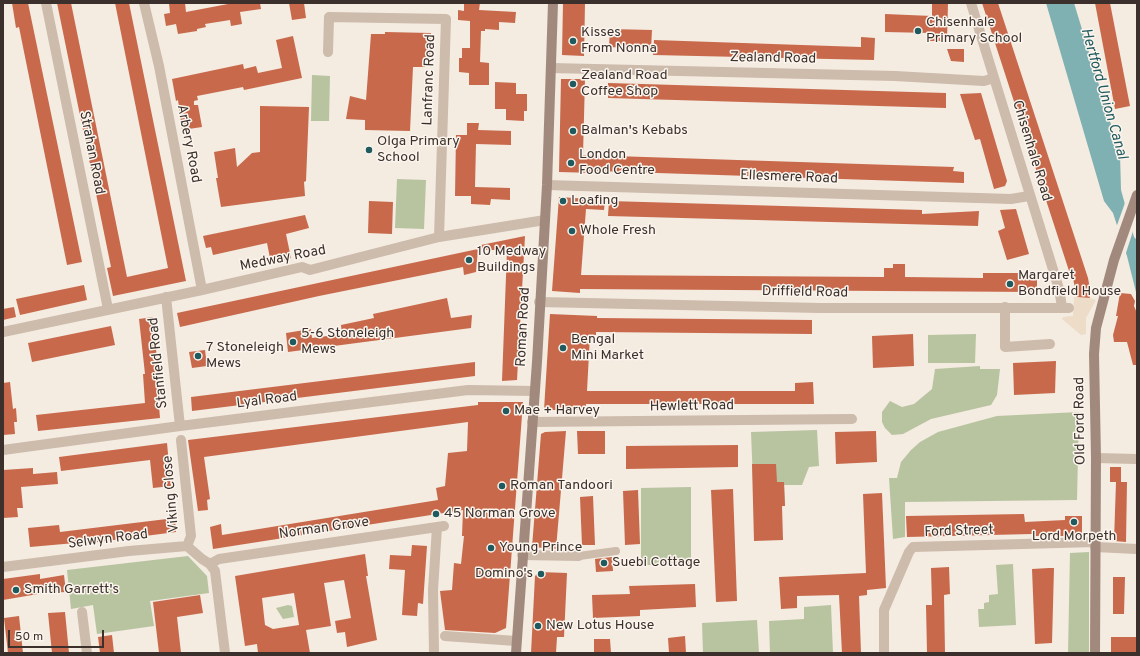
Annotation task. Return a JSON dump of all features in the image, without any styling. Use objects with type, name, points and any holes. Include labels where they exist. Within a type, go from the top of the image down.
[{"type":"main road","name":"Roman Road","points":[[516,653],[545,220],[554,3]]},
{"type":"main road","name":"Old Ford Road","points":[[1095,653],[1096,458],[1094,406],[1096,328],[1114,260],[1136,198]]},
{"type":"street","name":"Strahan Road","points":[[46,3],[108,309]]},
{"type":"street","name":"Arbery Road","points":[[144,3],[159,66],[202,290]]},
{"type":"street","name":"Chisenhale Road","points":[[971,3],[1029,196],[1066,308]]},
{"type":"street","name":"Lanfranc Road","points":[[328,52],[329,17],[446,19],[439,237]]},
{"type":"street","name":"Zealand Road","points":[[551,68],[895,76],[984,81],[994,78]]},
{"type":"street","name":"Ellesmere Road","points":[[547,185],[1011,199],[1029,196]]},
{"type":"street","name":"Medway Road","points":[[3,332],[202,290],[302,267],[310,270],[439,237],[545,220]]},
{"type":"street","name":"Stanfield Road","points":[[166,297],[180,426]]},
{"type":"street","name":"Driffield Road","points":[[540,302],[820,308],[1066,308]]},
{"type":"street","points":[[1005,307],[1005,347],[1050,344]]},
{"type":"street","name":"Lyal Road","points":[[3,450],[468,390],[534,391]]},
{"type":"street","name":"Hewlett Road","points":[[532,422],[852,419]]},
{"type":"street","name":"Viking Close","points":[[181,440],[191,536],[187,546]]},
{"type":"street","points":[[1096,458],[1136,459]]},
{"type":"street","name":"Norman Grove","points":[[210,564],[219,559],[441,526],[433,590],[434,653]]},
{"type":"street","points":[[1095,545],[1137,548]]},
{"type":"street","name":"Ford Street","points":[[884,653],[884,610],[909,552],[913,547],[1095,545]]},
{"type":"street","points":[[187,546],[210,564],[215,571],[225,653]]},
{"type":"street","name":"Selwyn Road","points":[[3,567],[187,546]]},
{"type":"street","points":[[522,555],[579,556],[616,551]]},
{"type":"street","points":[[82,612],[87,653]]},
{"type":"street","points":[[445,636],[516,640]]},
{"type":"green space","points":[[312,75],[330,76],[329,121],[311,121]]},
{"type":"green space","points":[[397,179],[426,180],[424,229],[395,228]]},
{"type":"green space","points":[[976,334],[975,363],[928,363],[928,335]]},
{"type":"green space","points":[[980,366],[980,369],[1000,369],[997,395],[991,405],[931,419],[903,434],[892,435],[885,428],[882,422],[882,412],[890,401],[902,407],[914,404],[932,389],[935,369]]},
{"type":"green space","points":[[1079,412],[1077,500],[905,502],[905,537],[893,539],[889,478],[897,478],[901,462],[920,442],[938,432],[997,416]]},
{"type":"green space","points":[[817,430],[819,466],[809,467],[802,485],[784,485],[785,506],[754,507],[751,432]]},
{"type":"green space","points":[[691,487],[691,565],[641,565],[641,488]]},
{"type":"green space","points":[[1089,552],[1089,653],[1068,653],[1070,553]]},
{"type":"green space","points":[[188,556],[207,576],[209,593],[150,601],[154,626],[97,634],[93,605],[71,609],[67,570]]},
{"type":"green space","points":[[1013,564],[1016,625],[979,627],[978,609],[984,609],[984,603],[989,602],[989,595],[998,594],[996,565]]},
{"type":"green space","points":[[288,605],[292,606],[294,617],[283,619],[276,608]]},
{"type":"green space","points":[[831,605],[833,653],[770,653],[769,621],[804,619],[804,607]]},
{"type":"green space","points":[[757,620],[759,653],[703,653],[702,623]]},
{"type":"shaded area","points":[[1074,297],[1096,300],[1086,318],[1086,334],[1081,335],[1062,319],[1063,317],[1073,316]]},
{"type":"water","points":[[1046,3],[1074,3],[1120,154],[1121,190],[1134,237],[1137,240],[1137,296],[1127,256],[1113,213],[1104,201]]},
{"type":"pier","points":[[1126,200],[1134,228],[1125,256],[1116,228]]},
{"type":"building","points":[[12,3],[28,3],[82,262],[67,265],[19,27],[16,28]]},
{"type":"building","points":[[57,3],[71,3],[127,277],[168,268],[115,3],[129,3],[186,281],[113,296],[107,268],[111,267]]},
{"type":"building","points":[[169,3],[185,3],[186,12],[228,3],[260,3],[261,9],[240,12],[242,24],[231,26],[230,20],[205,24],[206,27],[197,29],[197,31],[178,34],[176,24],[166,26],[164,14],[170,13]]},
{"type":"building","points":[[289,3],[304,3],[306,18],[292,20]]},
{"type":"building","points":[[464,3],[480,3],[479,10],[516,12],[515,23],[499,22],[499,30],[485,29],[485,31],[481,31],[480,62],[489,63],[489,85],[469,85],[469,73],[459,72],[459,58],[462,58],[462,48],[470,48],[470,21],[458,20],[458,10],[464,11]]},
{"type":"building","points":[[563,3],[585,3],[584,56],[562,55]]},
{"type":"building","points":[[932,3],[948,3],[947,41],[930,41],[931,33],[885,32],[885,14],[932,16]]},
{"type":"building","points":[[982,3],[998,3],[1088,278],[1090,298],[1077,297],[1072,274],[1070,274]]},
{"type":"building","points":[[1095,3],[1110,3],[1130,106],[1115,109]]},
{"type":"building","points":[[610,29],[652,30],[651,49],[609,47]]},
{"type":"building","points":[[385,32],[431,33],[430,60],[425,60],[425,67],[413,67],[410,131],[365,130],[365,120],[346,119],[350,96],[366,100],[371,34],[385,34]]},
{"type":"building","points":[[293,36],[302,78],[244,90],[243,87],[197,96],[198,100],[194,101],[194,105],[198,105],[202,127],[182,130],[178,100],[176,101],[172,79],[243,64],[244,69],[256,66],[258,73],[282,68],[276,40]]},
{"type":"building","points":[[861,37],[875,38],[874,60],[653,55],[654,40],[861,47]]},
{"type":"building","points":[[947,49],[964,49],[964,62],[951,61]]},
{"type":"building","points":[[561,79],[585,79],[583,155],[954,167],[953,171],[964,172],[964,183],[596,171],[596,173],[559,172]]},
{"type":"building","points":[[495,82],[516,83],[516,94],[527,94],[527,111],[524,111],[524,121],[506,120],[506,109],[495,109]]},
{"type":"building","points":[[608,83],[946,93],[946,108],[608,98]]},
{"type":"building","points":[[981,93],[1007,181],[1005,186],[994,189],[980,139],[975,140],[960,94]]},
{"type":"building","points":[[260,106],[309,107],[306,181],[304,182],[305,196],[221,207],[216,178],[218,178],[214,152],[235,148],[237,167],[252,153],[260,152]]},
{"type":"building","points":[[467,123],[479,123],[478,130],[511,131],[511,145],[476,144],[475,187],[510,188],[510,200],[491,199],[490,205],[471,204],[471,196],[455,196],[456,135],[467,135]]},
{"type":"building","points":[[559,197],[605,200],[604,210],[586,209],[581,275],[884,277],[884,268],[893,268],[893,264],[905,264],[905,277],[983,278],[983,273],[1029,273],[1029,276],[1037,276],[1037,292],[580,289],[580,293],[552,291]]},
{"type":"building","points":[[369,201],[393,202],[392,234],[368,233]]},
{"type":"building","points":[[609,201],[922,210],[922,214],[979,211],[978,226],[608,216]]},
{"type":"building","points":[[1016,209],[1029,254],[1007,260],[998,231],[1005,228],[1000,210]]},
{"type":"building","points":[[305,215],[309,228],[286,234],[291,258],[271,263],[267,243],[213,255],[211,247],[206,248],[203,236]]},
{"type":"building","points":[[525,236],[517,380],[502,381],[507,250],[481,250],[481,245]]},
{"type":"building","points":[[478,249],[476,272],[464,275],[463,267],[319,296],[180,327],[177,313]]},
{"type":"building","points":[[84,285],[87,300],[20,315],[16,299]]},
{"type":"building","points":[[1120,293],[1131,294],[1135,301],[1134,306],[1137,313],[1137,365],[1133,365],[1127,342],[1114,342],[1113,335],[1118,316],[1116,316]]},
{"type":"building","points":[[447,298],[451,318],[472,315],[471,328],[288,352],[286,333],[311,329],[312,338],[342,334],[341,325],[374,318],[373,314]]},
{"type":"building","points":[[14,307],[16,317],[3,320],[3,309]]},
{"type":"building","points":[[550,314],[597,316],[597,318],[812,320],[812,334],[596,332],[596,335],[590,335],[587,391],[795,391],[795,383],[813,382],[814,404],[586,404],[586,410],[544,410]]},
{"type":"building","points":[[153,317],[158,370],[156,370],[160,418],[38,431],[36,415],[145,403],[143,374],[145,374],[139,319]]},
{"type":"building","points":[[111,326],[115,345],[32,362],[28,343]]},
{"type":"building","points":[[913,334],[914,366],[873,368],[872,336]]},
{"type":"building","name":"7 Stoneleigh Mews","points":[[205,350],[207,366],[192,368],[189,352]]},
{"type":"building","points":[[1056,361],[1055,393],[1014,395],[1013,363]]},
{"type":"building","points":[[475,362],[475,376],[192,411],[191,397]]},
{"type":"building","points":[[10,382],[13,409],[16,408],[17,422],[14,422],[15,434],[3,435],[3,383]]},
{"type":"building","points":[[478,402],[523,402],[506,628],[495,633],[445,630],[440,591],[452,590],[454,563],[461,564],[464,536],[462,536],[463,510],[213,549],[210,527],[221,524],[222,535],[438,500],[436,488],[445,486],[448,453],[467,451],[468,422],[204,457],[210,499],[207,500],[208,510],[198,511],[188,440],[478,405]]},
{"type":"building","points":[[566,431],[556,549],[532,547],[541,434],[545,432]]},
{"type":"building","points":[[577,431],[605,431],[605,454],[578,454]]},
{"type":"building","points":[[876,431],[877,462],[836,464],[835,432]]},
{"type":"building","points":[[167,443],[171,486],[153,488],[150,460],[61,471],[59,457]]},
{"type":"building","points":[[738,445],[738,467],[626,469],[626,446]]},
{"type":"building","points":[[752,464],[776,464],[777,482],[784,482],[785,506],[782,506],[783,540],[754,541]]},
{"type":"building","points":[[1110,467],[1121,467],[1121,482],[1127,482],[1126,542],[1114,541],[1116,482],[1110,482]]},
{"type":"building","points":[[33,468],[33,474],[57,472],[58,484],[21,487],[23,508],[17,508],[18,517],[3,518],[3,470]]},
{"type":"building","points":[[733,489],[737,601],[716,602],[711,490]]},
{"type":"building","points":[[638,490],[640,544],[625,545],[623,491]]},
{"type":"building","points":[[882,493],[886,588],[867,590],[867,595],[859,596],[861,653],[842,653],[839,595],[797,596],[797,608],[781,609],[779,577],[866,573],[863,494]]},
{"type":"building","points":[[593,496],[595,545],[582,545],[580,497]]},
{"type":"building","points":[[1024,514],[1025,522],[1065,520],[1065,516],[1082,516],[1082,536],[1032,536],[1032,534],[907,537],[906,516]]},
{"type":"building","points":[[175,518],[176,532],[75,545],[75,543],[30,547],[28,528],[59,525],[60,532]]},
{"type":"building","points":[[412,545],[427,546],[423,604],[418,603],[417,616],[402,615],[405,570],[389,569],[390,555],[411,556]]},
{"type":"building","points":[[365,554],[368,576],[366,576],[377,640],[347,647],[345,632],[337,633],[335,621],[351,618],[344,580],[324,583],[331,626],[306,630],[310,653],[258,653],[257,644],[245,646],[235,576]],"holes":[[[294,593],[299,625],[273,629],[265,625],[262,598]]]},
{"type":"building","name":"Suebi Cottage","points":[[612,557],[613,571],[596,572],[595,559]]},
{"type":"building","points":[[949,567],[950,594],[944,595],[945,653],[927,653],[926,605],[932,605],[931,568]]},
{"type":"building","points":[[1054,568],[1052,643],[1035,644],[1032,569]]},
{"type":"building","points":[[539,572],[567,573],[564,637],[557,637],[556,653],[531,653],[535,576]]},
{"type":"building","points":[[40,574],[40,579],[64,575],[66,592],[44,593],[3,600],[3,579]]},
{"type":"building","points":[[1113,577],[1125,577],[1124,614],[1113,614]]},
{"type":"building","points":[[695,584],[696,607],[640,610],[640,616],[593,618],[592,595],[630,594],[629,586]]},
{"type":"building","points":[[200,595],[203,613],[177,617],[181,653],[159,653],[153,602]]},
{"type":"building","points":[[65,612],[69,653],[52,653],[48,613]]},
{"type":"building","points":[[19,616],[23,653],[8,653],[4,618]]},
{"type":"building","points":[[112,635],[114,653],[100,653],[98,637]]},
{"type":"building","points":[[685,636],[686,653],[669,653],[668,638]]},
{"type":"building","points":[[1111,637],[1137,637],[1137,653],[1111,653]]},
{"type":"building","points":[[594,639],[610,639],[611,653],[594,653]]},
{"type":"place","name":"Chisenhale Primary School","points":[[918,31]]},
{"type":"place","name":"Kisses From Nonna","points":[[573,41]]},
{"type":"place","name":"Zealand Road Coffee Shop","points":[[573,84]]},
{"type":"place","name":"Balman's Kebabs","points":[[573,131]]},
{"type":"place","name":"Olga Primary School","points":[[369,150]]},
{"type":"place","name":"London Food Centre","points":[[571,163]]},
{"type":"place","name":"Loafing","points":[[563,201]]},
{"type":"place","name":"Whole Fresh","points":[[572,231]]},
{"type":"place","name":"10 Medway Buildings","points":[[469,260]]},
{"type":"place","name":"Margaret Bondfield House","points":[[1010,284]]},
{"type":"place","name":"5-6 Stoneleigh Mews","points":[[293,342]]},
{"type":"place","name":"Bengal Mini Market","points":[[563,348]]},
{"type":"place","name":"7 Stoneleigh Mews","points":[[198,356]]},
{"type":"place","name":"Mae + Harvey","points":[[506,411]]},
{"type":"place","name":"Roman Tandoori","points":[[502,486]]},
{"type":"place","name":"45 Norman Grove","points":[[436,514]]},
{"type":"place","name":"Lord Morpeth","points":[[1074,522]]},
{"type":"place","name":"Young Prince","points":[[491,548]]},
{"type":"place","name":"Suebi Cottage","points":[[604,563]]},
{"type":"place","name":"Domino's","points":[[541,574]]},
{"type":"place","name":"Smith Garrett's","points":[[16,590]]},
{"type":"place","name":"New Lotus House","points":[[538,626]]},
{"type":"water label","name":"Hertford Union Canal","points":[[1103,94]]}]
